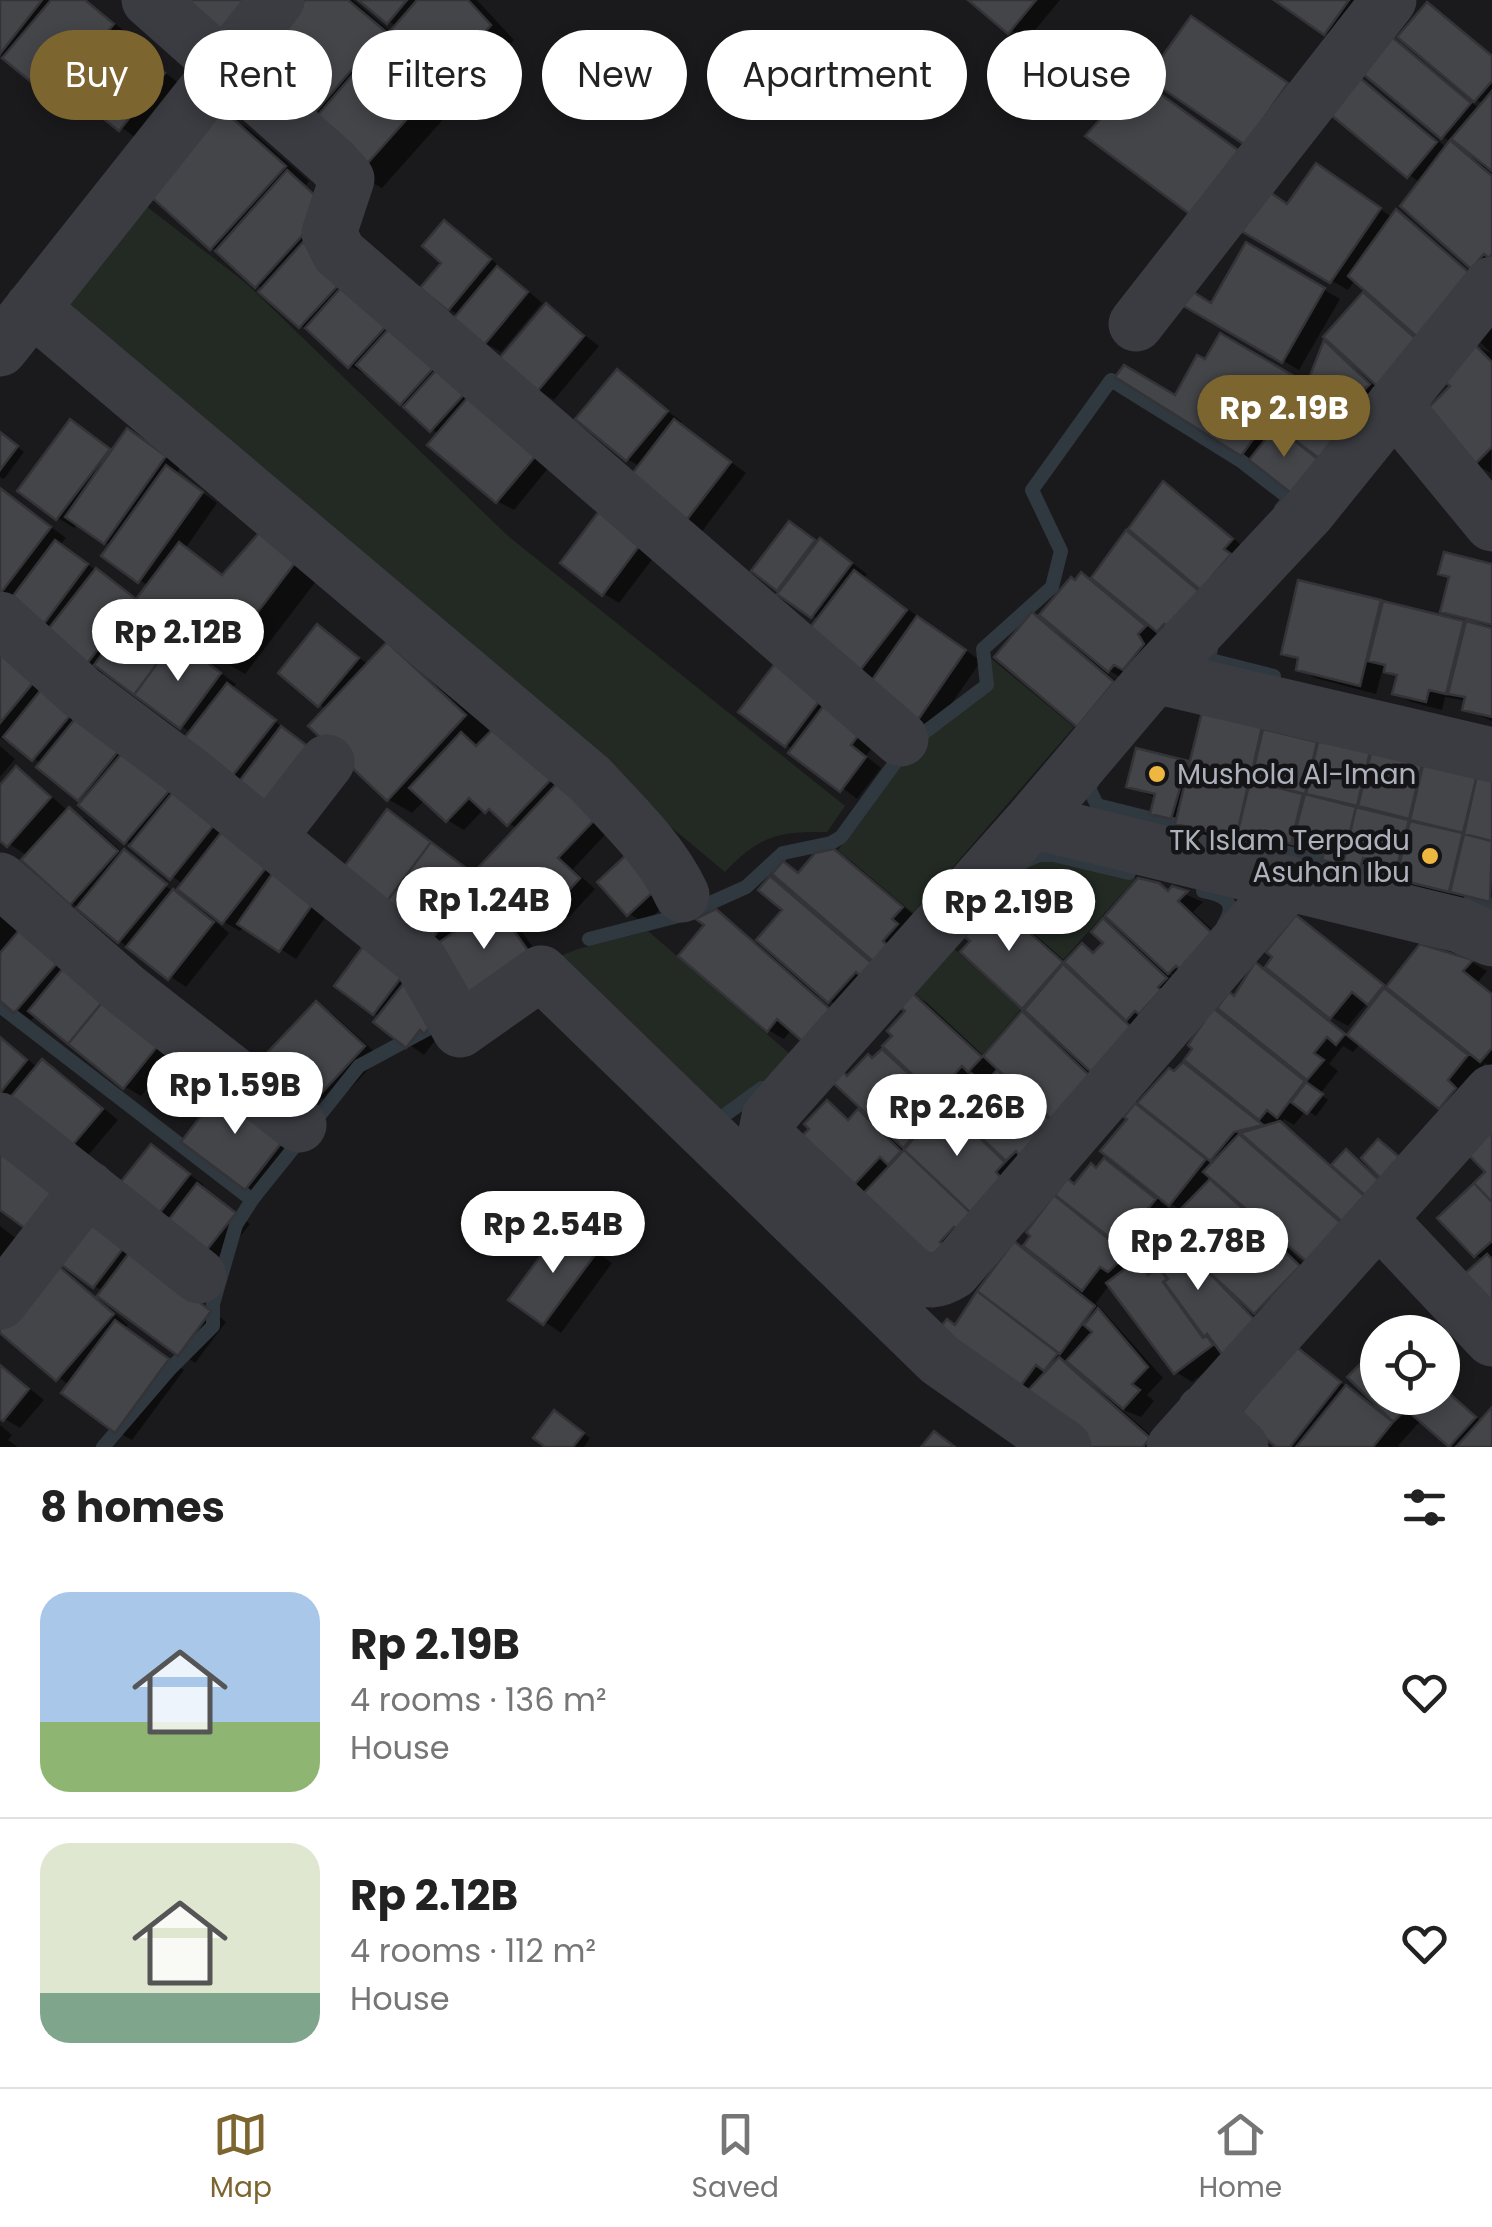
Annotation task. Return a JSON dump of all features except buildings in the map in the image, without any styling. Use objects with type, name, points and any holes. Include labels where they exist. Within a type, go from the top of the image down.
[{"type":"street","points":[[149,0],[184,30]]},
{"type":"street","points":[[253,30],[278,0]]},
{"type":"street","points":[[1136,324],[1389,0]]},
{"type":"street","points":[[184,116],[16,328],[590,779],[632,824],[675,879],[682,895]]},
{"type":"street","points":[[285,120],[347,179],[329,233],[339,254],[901,739]]},
{"type":"street","points":[[1288,883],[953,1272],[939,1281],[924,1280],[912,1273],[776,1146],[766,1132],[769,1117],[1155,676],[1308,512],[1492,284]]},
{"type":"street","points":[[1394,405],[1492,524]]},
{"type":"street","points":[[0,620],[82,692],[420,960],[460,1030],[541,973],[940,1360],[1064,1447]]},
{"type":"street","points":[[1155,676],[1492,755]]},
{"type":"street","points":[[268,837],[327,762]]},
{"type":"street","points":[[1032,821],[1459,925],[1492,939]]},
{"type":"street","points":[[0,880],[127,990],[300,1125]]},
{"type":"street","points":[[1206,1435],[1380,1220],[1492,1092]]},
{"type":"street","points":[[0,1120],[199,1276]]},
{"type":"street","points":[[0,1302],[88,1188]]},
{"type":"street","points":[[1380,1220],[1492,1339]]},
{"type":"shaded area","points":[[138,200],[246,283],[508,536],[845,806],[827,832],[770,838],[749,850],[725,872],[50,310]]},
{"type":"shaded area","points":[[988,656],[1074,727],[913,913],[838,850],[911,749],[993,686]]},
{"type":"shaded area","points":[[1044,857],[1136,878],[1063,960],[994,899],[1023,866]]},
{"type":"shaded area","points":[[648,931],[791,1055],[737,1106],[714,1120],[547,961]]},
{"type":"shaded area","points":[[953,948],[1021,1009],[982,1055],[914,992]]},
{"type":"waterway","points":[[589,939],[686,914],[746,887],[783,853],[831,843],[841,837],[908,745],[987,685],[983,649],[1052,587],[1061,551],[1032,490],[1111,380],[1241,461],[1290,499],[1281,509]]},
{"type":"waterway","points":[[1211,650],[1203,658],[1274,676]]},
{"type":"waterway","points":[[1094,779],[1089,788],[1097,805],[1173,824]]},
{"type":"waterway","points":[[1253,844],[1321,861]]},
{"type":"waterway","points":[[1024,862],[1039,855],[1053,855],[1129,873]]},
{"type":"waterway","points":[[1362,871],[1397,880]]},
{"type":"waterway","points":[[1203,891],[1227,901],[1230,910],[1224,924]]},
{"type":"waterway","points":[[1471,899],[1492,905]]},
{"type":"waterway","points":[[0,1006],[252,1200]]},
{"type":"waterway","points":[[103,1447],[213,1326],[213,1304],[236,1225],[252,1200],[359,1066],[435,1025]]},
{"type":"waterway","points":[[714,1123],[762,1088]]},
{"type":"place","name":"Mushola Al-Iman","points":[[1157,774]]},
{"type":"place","name":"TK Islam Terpadu Asuhan Ibu","points":[[1430,856]]}]
